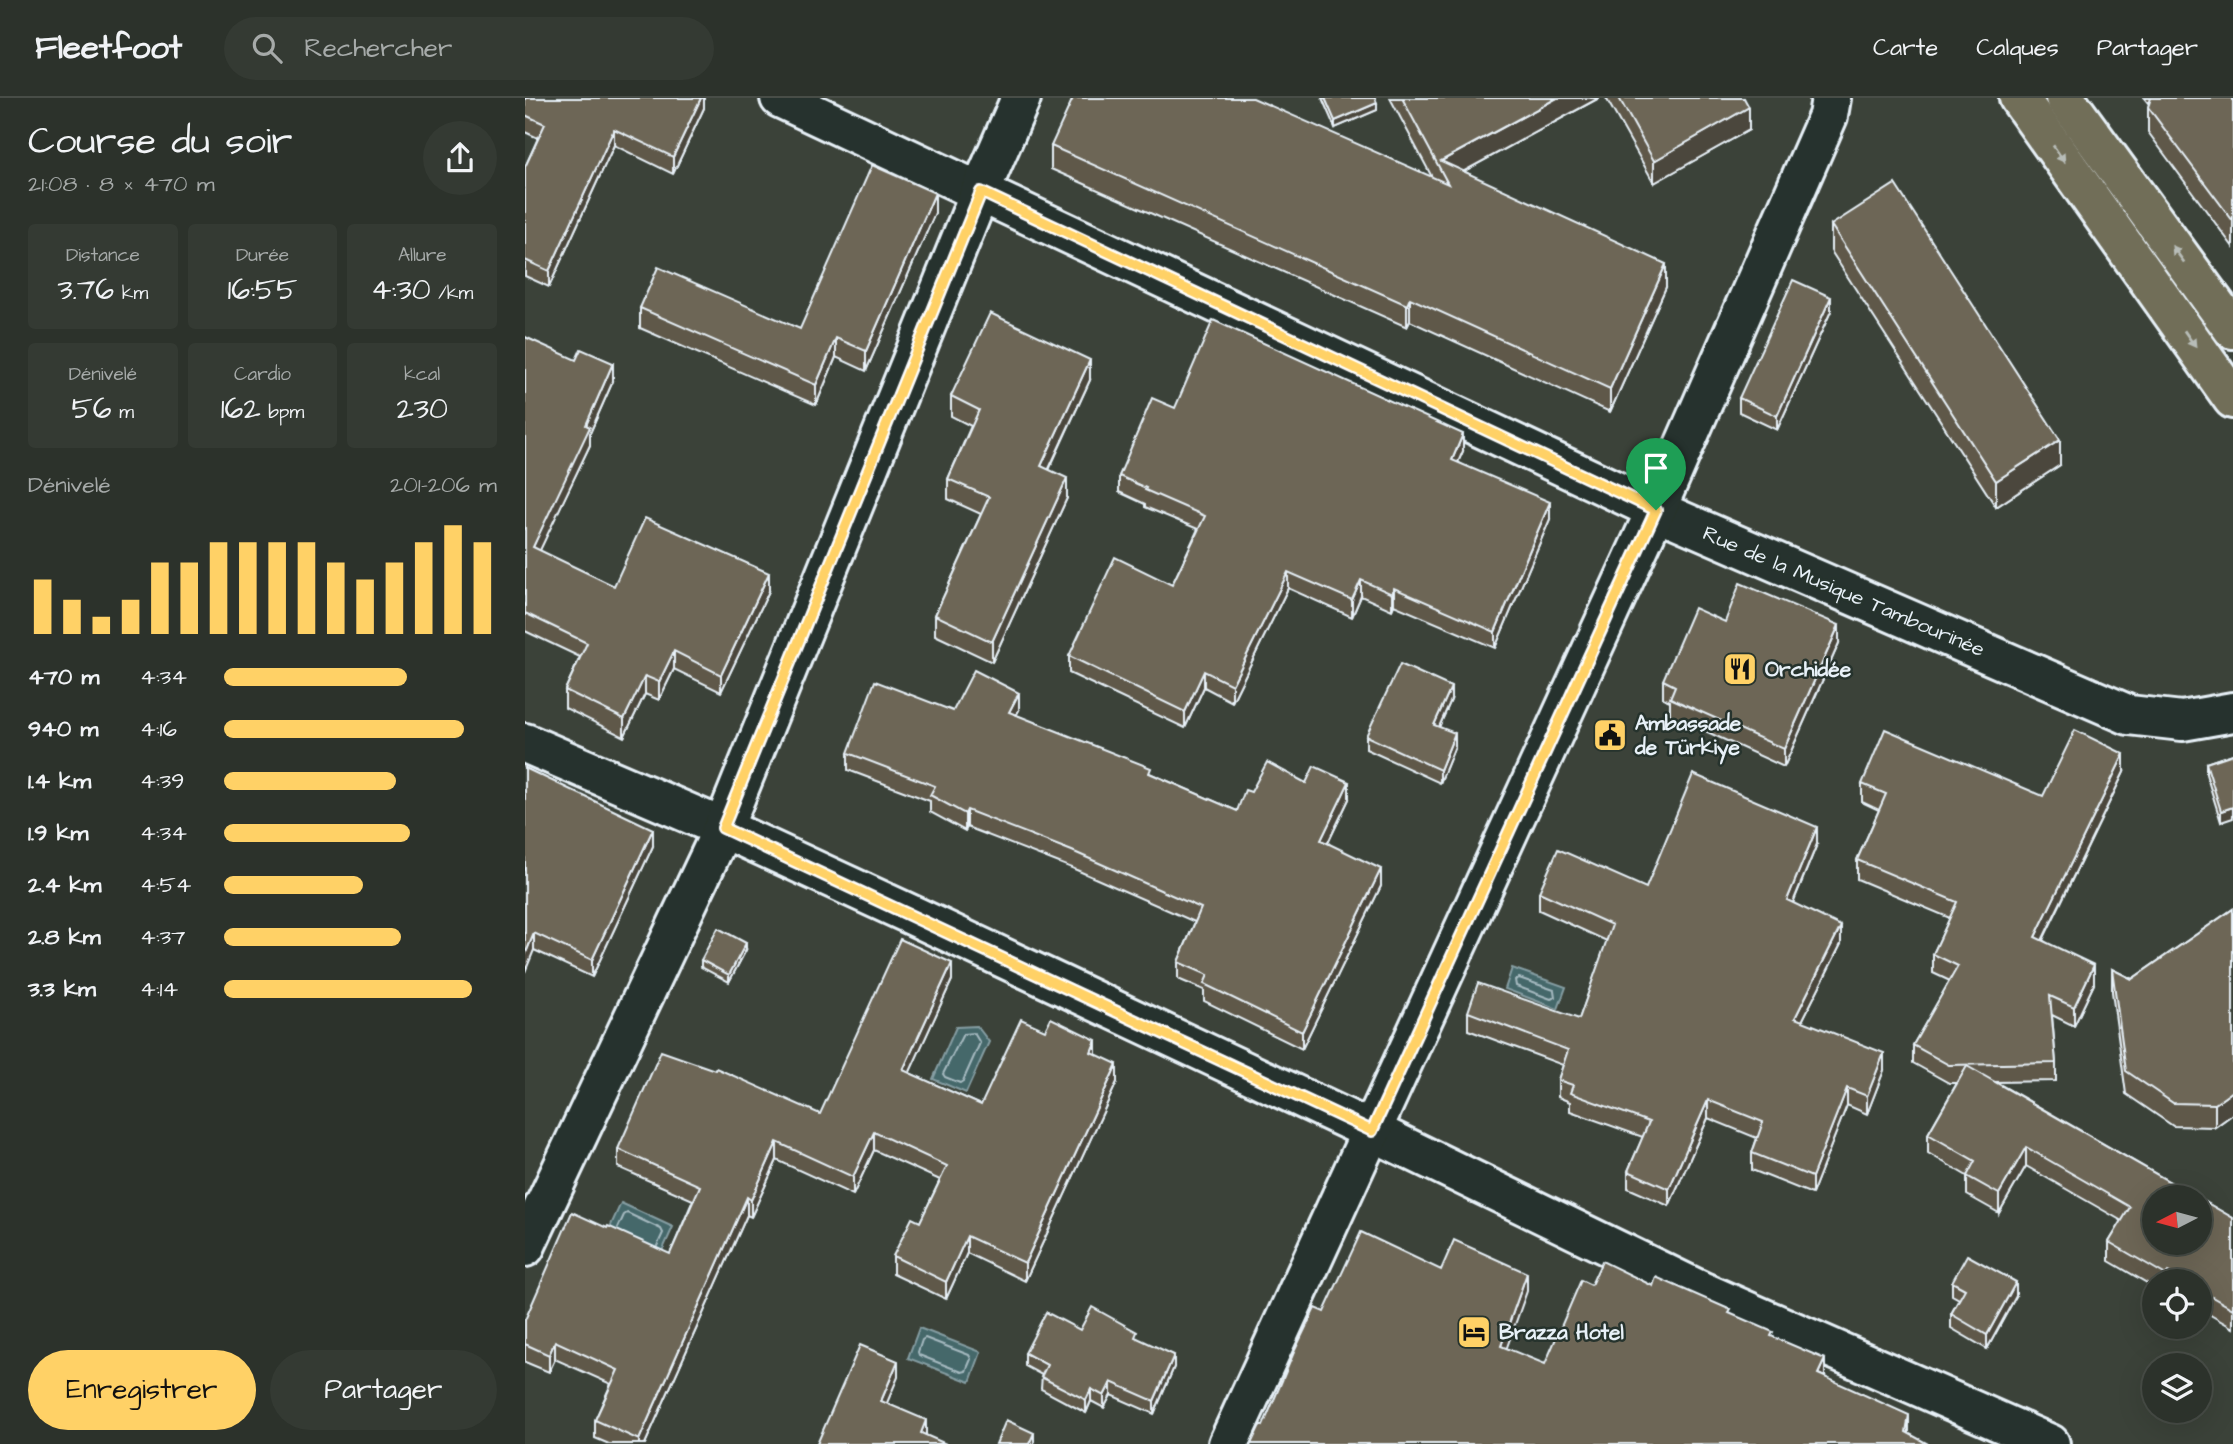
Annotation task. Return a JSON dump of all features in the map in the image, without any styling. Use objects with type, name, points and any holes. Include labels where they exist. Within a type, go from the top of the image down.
[{"type":"main road","points":[[2019,98],[2233,399]]},
{"type":"main road","points":[[2065,98],[2233,329]]},
{"type":"street","name":"Rue de la Musique Tambourinée","points":[[781,98],[1656,510],[2129,715],[2182,721],[2233,712]]},
{"type":"street","points":[[525,1247],[723,828],[1021,98]]},
{"type":"street","points":[[1227,1444],[1656,510],[1828,116],[1831,98]]},
{"type":"street","points":[[525,743],[723,828],[1372,1131],[1703,1292],[2050,1444]]},
{"type":"water","points":[[1512,968],[1566,987],[1558,1009],[1505,989]]},
{"type":"water","points":[[977,1026],[989,1042],[966,1093],[933,1079],[956,1027]]},
{"type":"water","points":[[621,1203],[673,1227],[659,1258],[607,1234]]},
{"type":"water","points":[[919,1328],[981,1352],[970,1382],[908,1358]]},
{"type":"building","points":[[525,98],[701,98],[673,157],[614,129],[549,271],[525,260],[525,167],[545,124],[525,115]]},
{"type":"building","points":[[1073,98],[1253,98],[1448,184],[1402,98],[1557,98],[1441,161],[1666,264],[1610,389],[1410,298],[1407,305],[1051,146]]},
{"type":"building","points":[[1325,98],[1375,98],[1377,103],[1335,121]]},
{"type":"building","points":[[1619,98],[1744,98],[1749,107],[1654,161]]},
{"type":"building","points":[[2151,98],[2233,98],[2233,221],[2148,107]]},
{"type":"building","points":[[872,165],[935,193],[866,351],[836,338],[816,385],[640,308],[658,267],[800,329]]},
{"type":"building","points":[[1895,184],[2060,440],[1996,481],[1831,225]]},
{"type":"building","points":[[1793,280],[1831,297],[1777,416],[1739,398]]},
{"type":"building","points":[[990,313],[1090,360],[1041,466],[1067,478],[992,642],[935,615],[989,497],[948,479],[979,410],[951,396]]},
{"type":"building","points":[[1213,320],[1463,434],[1452,460],[1550,502],[1495,632],[1394,588],[1392,594],[1361,580],[1352,600],[1288,572],[1232,685],[1204,671],[1185,712],[1069,656],[1115,557],[1172,585],[1205,516],[1119,476],[1152,398],[1175,408]]},
{"type":"building","points":[[525,337],[576,360],[581,349],[613,363],[586,425],[590,427],[533,547],[614,586],[645,518],[769,573],[721,675],[674,651],[659,682],[645,676],[624,719],[565,690],[587,643],[525,613]]},
{"type":"building","points":[[1740,583],[1839,625],[1784,749],[1670,698],[1675,686],[1663,680],[1694,608],[1725,622]]},
{"type":"building","points":[[1400,664],[1451,687],[1434,725],[1455,733],[1440,770],[1366,736]]},
{"type":"building","points":[[974,670],[1019,693],[1009,712],[1151,768],[1149,773],[1237,811],[1245,790],[1251,792],[1267,762],[1306,783],[1314,766],[1349,782],[1321,840],[1381,869],[1302,1032],[1204,984],[1208,975],[1178,962],[1201,908],[1072,851],[967,810],[965,814],[930,795],[935,786],[848,753],[875,681],[953,711]]},
{"type":"building","points":[[1885,729],[2043,796],[2075,730],[2124,754],[2035,937],[2094,965],[2074,1007],[2050,996],[2056,1063],[1949,1065],[1913,1045],[1958,966],[1933,954],[1957,902],[1857,860],[1886,794],[1862,784]]},
{"type":"building","points":[[2233,754],[2233,807],[2221,811],[2206,763]]},
{"type":"building","points":[[525,768],[653,829],[592,960],[534,933],[525,955]]},
{"type":"building","points":[[1693,774],[1817,827],[1787,900],[1841,926],[1795,1018],[1884,1053],[1867,1096],[1847,1088],[1812,1177],[1752,1153],[1763,1122],[1708,1100],[1669,1189],[1628,1171],[1649,1122],[1570,1093],[1573,1085],[1558,1080],[1568,1050],[1468,1012],[1478,983],[1579,1019],[1612,925],[1539,892],[1558,849],[1646,888]]},
{"type":"building","points":[[2233,909],[2233,1091],[2215,1104],[2173,1103],[2126,1071],[2112,969],[2132,979]]},
{"type":"building","points":[[718,928],[746,943],[729,975],[701,960]]},
{"type":"building","points":[[900,939],[952,963],[903,1070],[981,1105],[1021,1019],[1045,1030],[1051,1018],[1096,1040],[1091,1052],[1117,1064],[1025,1263],[967,1236],[946,1282],[893,1256],[912,1218],[920,1222],[947,1166],[874,1132],[853,1177],[777,1142],[751,1200],[747,1197],[639,1440],[595,1420],[618,1370],[555,1341],[549,1355],[525,1344],[525,1320],[572,1212],[670,1254],[700,1186],[618,1149],[661,1051],[715,1070],[716,1068],[820,1114]]},
{"type":"building","points":[[1967,1066],[2175,1185],[2142,1185],[2142,1255],[2212,1255],[2212,1206],[2233,1218],[2233,1309],[2212,1297],[2212,1269],[2156,1269],[2109,1242],[2130,1207],[2026,1147],[1999,1194],[1967,1176],[1975,1161],[1928,1134]]},
{"type":"building","points":[[1361,1232],[1441,1270],[1454,1240],[1527,1273],[1501,1346],[1545,1364],[1581,1280],[1591,1285],[1602,1261],[1653,1286],[1656,1277],[1731,1310],[1729,1313],[1773,1332],[1771,1336],[1825,1359],[1818,1374],[1909,1415],[1906,1432],[1928,1444],[1251,1444],[1260,1425],[1263,1426],[1315,1308],[1324,1312]]},
{"type":"building","points":[[1967,1255],[2016,1282],[1987,1335],[1951,1314],[1965,1289],[1952,1282]]},
{"type":"building","points":[[1092,1307],[1137,1332],[1135,1337],[1174,1355],[1154,1401],[1111,1382],[1104,1396],[1091,1389],[1086,1400],[1041,1377],[1047,1365],[1025,1353],[1046,1312],[1080,1330]]},
{"type":"building","points":[[860,1345],[898,1361],[881,1401],[926,1420],[921,1433],[946,1444],[817,1444]]},
{"type":"building","points":[[1006,1420],[1034,1433],[1029,1444],[996,1444]]},
{"type":"place","name":"Orchidée","points":[[1740,669]]},
{"type":"place","name":"Ambassade de Türkiye","points":[[1610,735]]},
{"type":"place","name":"Brazza Hotel","points":[[1474,1332]]},
{"type":"route","points":[[981,192],[1656,510],[1372,1131],[723,828],[981,192]]}]
